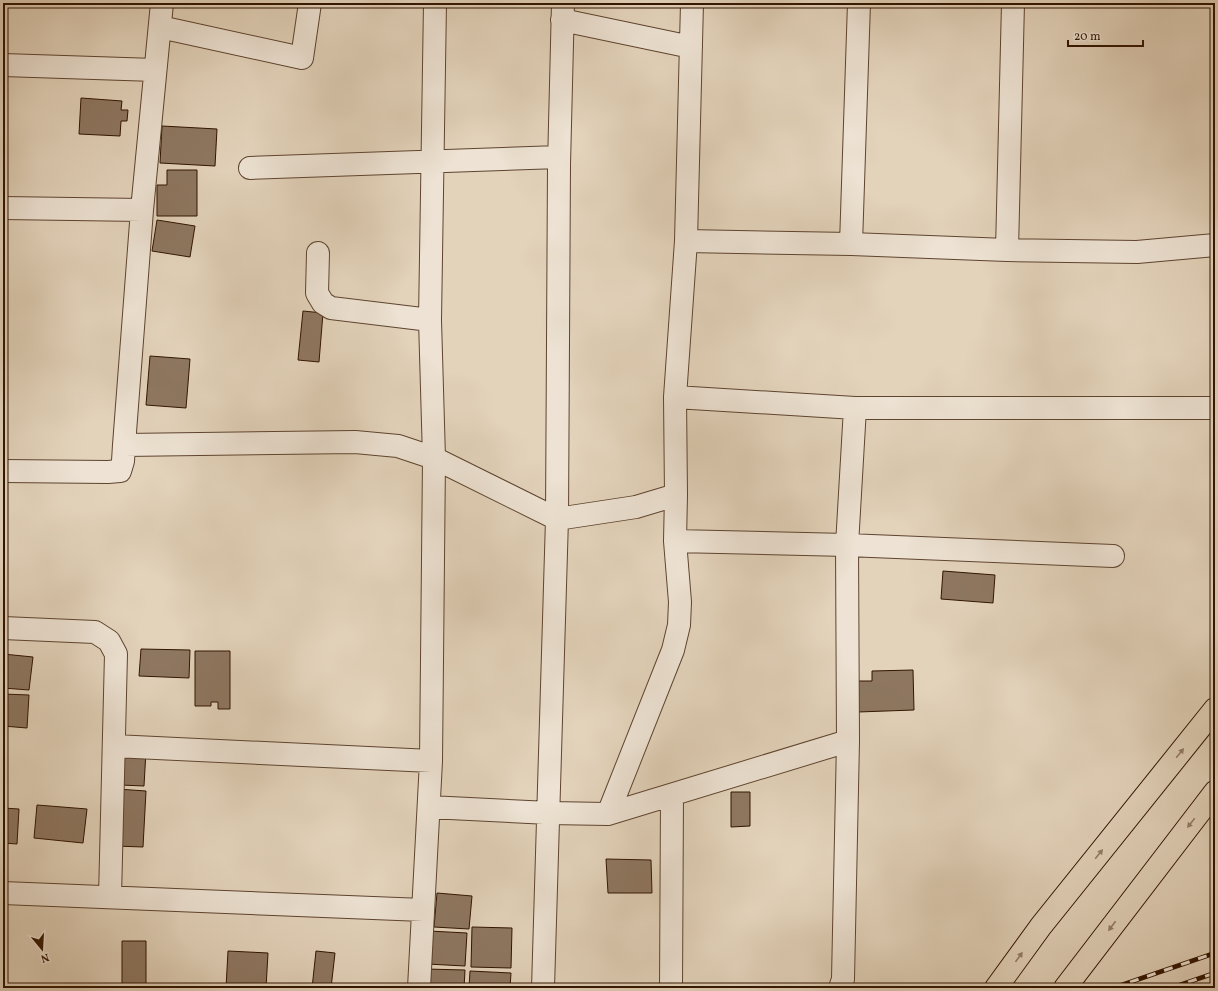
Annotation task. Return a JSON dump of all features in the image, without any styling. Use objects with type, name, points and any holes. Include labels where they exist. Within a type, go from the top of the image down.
[{"type":"highway","points":[[996,988],[1041,926],[1215,709]]},
{"type":"highway","points":[[1065,988],[1215,792]]},
{"type":"street","points":[[3,471],[108,472],[120,471],[124,461],[142,210],[162,3]]},
{"type":"street","points":[[160,27],[302,58],[310,3]]},
{"type":"street","points":[[419,988],[431,761],[434,458],[430,320],[435,3]]},
{"type":"street","points":[[608,814],[673,650],[679,625],[680,602],[675,541],[675,397],[686,241],[692,3]]},
{"type":"street","points":[[851,244],[859,3]]},
{"type":"street","points":[[1007,250],[1013,3]]},
{"type":"street","points":[[543,988],[557,519],[562,12],[691,46]]},
{"type":"street","points":[[3,65],[155,70]]},
{"type":"street","points":[[250,168],[560,158]]},
{"type":"street","points":[[3,208],[142,210]]},
{"type":"street","points":[[686,241],[1137,252],[1215,245]]},
{"type":"street","points":[[318,253],[317,293],[323,303],[331,308],[430,320]]},
{"type":"street","points":[[675,397],[855,408],[1215,408]]},
{"type":"street","points":[[840,988],[842,979],[848,740],[847,545],[855,408]]},
{"type":"street","points":[[124,445],[355,442],[398,446],[434,458],[557,519],[636,507],[676,495]]},
{"type":"street","points":[[675,541],[847,545],[1113,556]]},
{"type":"street","points":[[3,628],[95,632],[109,641],[116,654],[110,897]]},
{"type":"street","points":[[429,807],[549,813],[608,814],[848,740]]},
{"type":"street","points":[[114,746],[431,761]]},
{"type":"street","points":[[671,988],[672,795]]},
{"type":"street","points":[[3,892],[423,910]]},
{"type":"building","points":[[81,98],[122,101],[121,110],[128,110],[127,121],[121,121],[120,136],[79,134]]},
{"type":"building","points":[[162,126],[217,129],[215,166],[160,163]]},
{"type":"building","points":[[167,170],[197,170],[197,216],[157,216],[157,185],[167,185]]},
{"type":"building","points":[[157,220],[195,226],[190,257],[152,251]]},
{"type":"building","points":[[303,311],[323,313],[319,362],[298,360]]},
{"type":"building","points":[[150,356],[190,359],[186,408],[146,405]]},
{"type":"building","points":[[943,571],[995,575],[993,603],[941,599]]},
{"type":"building","points":[[141,649],[190,650],[189,678],[139,676]]},
{"type":"building","points":[[195,651],[230,651],[230,709],[218,709],[218,702],[211,702],[211,706],[195,706]]},
{"type":"building","points":[[3,654],[33,657],[29,690],[3,688]]},
{"type":"building","points":[[913,670],[914,710],[858,712],[858,681],[872,681],[872,671]]},
{"type":"building","points":[[3,694],[29,695],[27,728],[3,726]]},
{"type":"building","points":[[122,750],[146,751],[144,786],[121,785]]},
{"type":"building","points":[[117,789],[146,791],[143,847],[115,846]]},
{"type":"building","points":[[731,792],[750,792],[750,826],[731,827]]},
{"type":"building","points":[[37,805],[87,809],[83,843],[34,838]]},
{"type":"building","points":[[3,808],[19,809],[17,844],[3,843]]},
{"type":"building","points":[[606,859],[651,860],[652,893],[608,893]]},
{"type":"building","points":[[437,893],[472,896],[469,929],[434,927]]},
{"type":"building","points":[[472,927],[512,928],[511,968],[471,967]]},
{"type":"building","points":[[429,931],[467,933],[465,966],[427,964]]},
{"type":"building","points":[[122,941],[146,941],[146,988],[122,988]]},
{"type":"building","points":[[228,951],[268,953],[266,988],[226,988]]},
{"type":"building","points":[[316,951],[335,953],[331,988],[312,988]]},
{"type":"building","points":[[426,969],[465,970],[464,988],[425,988]]},
{"type":"building","points":[[470,971],[511,973],[510,988],[469,988]]},
{"type":"railway","points":[[1113,988],[1215,953]]},
{"type":"railway","points":[[1171,988],[1215,973]]}]
